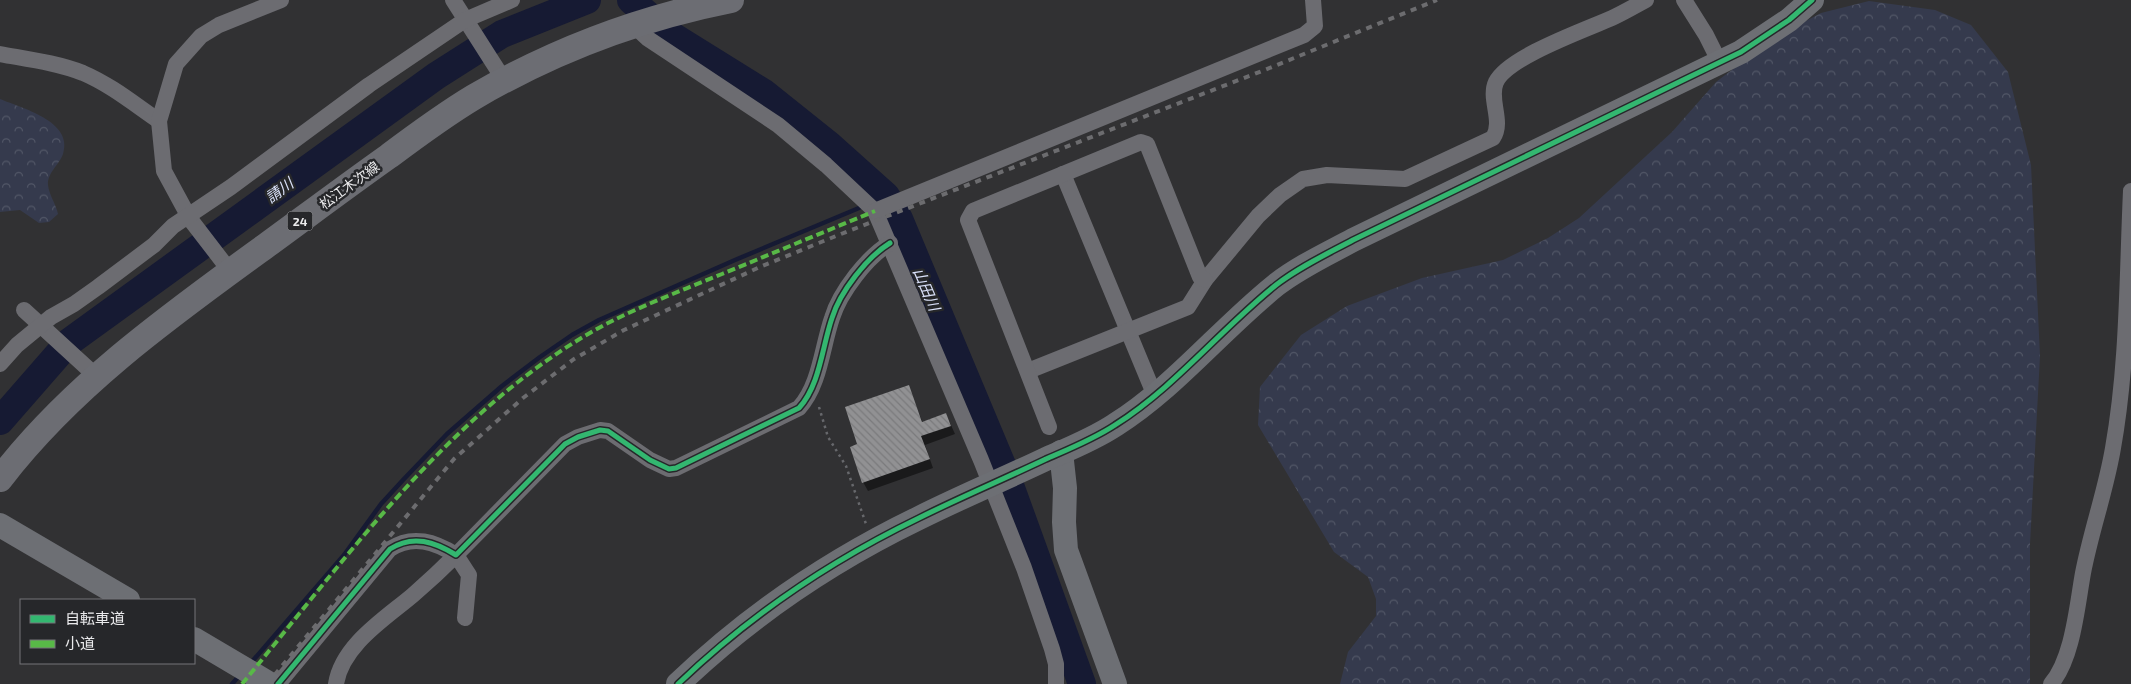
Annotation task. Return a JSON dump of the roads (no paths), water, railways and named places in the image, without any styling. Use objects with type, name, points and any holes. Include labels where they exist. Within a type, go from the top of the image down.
[{"type":"main road","name":"松江木次線","points":[[0,479],[53,416],[224,264],[440,118],[504,80],[591,40],[646,21],[731,0]]},
{"type":"street","points":[[224,264],[189,217],[164,171],[158,121],[176,64],[201,36],[219,25],[281,0]]},
{"type":"street","points":[[453,0],[488,58],[504,80]]},
{"type":"street","points":[[0,364],[17,345],[51,317],[98,287],[154,245],[173,226],[231,187],[369,85],[467,23],[512,0]]},
{"type":"street","points":[[886,206],[1304,35],[1315,26],[1313,0]]},
{"type":"street","points":[[1028,371],[1188,307],[1205,280],[1258,216],[1280,195],[1303,179],[1327,175],[1405,179],[1493,138],[1497,129],[1494,90],[1502,73],[1533,53],[1646,0]]},
{"type":"street","points":[[1684,0],[1720,62]]},
{"type":"street","points":[[678,684],[733,634],[789,592],[839,560],[918,518],[1114,426],[1155,396],[1249,307],[1278,283],[1353,240],[1720,62],[1768,35],[1812,0]]},
{"type":"street","points":[[646,21],[647,38],[778,125],[826,165],[886,206],[890,243],[1002,480],[1056,664],[1056,684]]},
{"type":"street","points":[[0,54],[82,73],[112,88],[158,121]]},
{"type":"street","points":[[1049,427],[968,220],[973,210],[1141,142],[1147,144],[1200,277],[1205,280]]},
{"type":"street","points":[[1063,174],[1155,396]]},
{"type":"street","points":[[2051,684],[2056,678],[2073,635],[2083,571],[2113,448],[2121,387],[2131,191]]},
{"type":"street","points":[[336,684],[340,669],[366,634],[456,555],[565,444],[578,437],[600,430],[608,431],[650,460],[669,469],[676,468],[792,412],[805,402],[812,387],[832,317],[841,299],[866,264],[880,249],[890,243]]},
{"type":"street","points":[[24,310],[96,376]]},
{"type":"street","points":[[1061,452],[1065,488],[1066,550],[1115,684]]},
{"type":"street","points":[[0,525],[126,599]]},
{"type":"street","points":[[278,684],[390,549],[399,543],[420,540],[439,545],[456,555],[468,575],[465,618]]},
{"type":"street","points":[[195,640],[270,684]]},
{"type":"waterway","name":"請川","points":[[0,421],[69,342],[436,76],[502,34],[587,0]]},
{"type":"waterway","name":"山田川","points":[[631,0],[669,34],[764,93],[829,145],[886,196],[899,219],[1007,477],[1082,684]]},
{"type":"waterway","name":"山田川","points":[[879,199],[886,196]]},
{"type":"waterway","points":[[250,664],[344,555],[381,504],[403,480],[447,434],[502,386],[540,357],[572,335],[599,320],[859,208]]},
{"type":"waterway","points":[[232,684],[240,675]]},
{"type":"railway","points":[[267,684],[454,459],[523,398],[574,359],[624,330],[762,266],[1262,71],[1437,0]]}]
